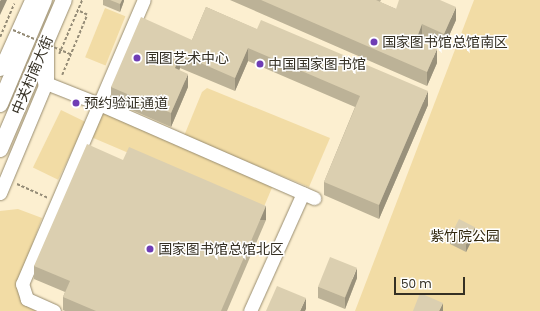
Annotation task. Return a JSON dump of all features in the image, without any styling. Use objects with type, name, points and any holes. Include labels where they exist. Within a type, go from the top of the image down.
[{"type":"main road","name":"中关村南大街","points":[[0,104],[44,0]]},
{"type":"main road","name":"中关村南大街","points":[[0,149],[64,0]]},
{"type":"main road","points":[[46,41],[46,83]]},
{"type":"street","points":[[0,69],[31,0]]},
{"type":"street","points":[[54,311],[27,299],[22,284],[144,0]]},
{"type":"street","points":[[46,83],[99,104],[308,195],[250,311]]},
{"type":"street","name":"中关村南大街","points":[[0,193],[46,83]]},
{"type":"path","points":[[59,54],[82,0]]},
{"type":"path","points":[[0,37],[14,4]]},
{"type":"path","points":[[62,75],[87,15],[77,10]]},
{"type":"path","points":[[13,30],[70,54]]},
{"type":"path","points":[[6,179],[57,202]]},
{"type":"green space","name":"紫竹院公园","points":[[474,0],[540,0],[540,311],[355,311]]},
{"type":"green space","points":[[105,8],[125,16],[106,65],[85,57]]},
{"type":"green space","points":[[207,88],[330,138],[309,187],[184,136],[202,92]]},
{"type":"green space","points":[[61,110],[86,122],[58,180],[33,168]]},
{"type":"green space","points":[[101,112],[273,185],[263,210],[90,137]]},
{"type":"green space","points":[[18,209],[42,218],[18,284],[42,311],[0,311],[0,211]]},
{"type":"building","points":[[110,0],[122,0],[120,4]]},
{"type":"building","name":"国家图书馆总馆南区","points":[[261,0],[376,0],[396,9],[399,0],[440,0],[456,7],[444,34],[422,24],[416,40],[437,49],[427,72]]},
{"type":"building","points":[[206,7],[257,29],[261,20],[428,91],[379,205],[324,182],[360,96],[248,48],[235,78],[180,54],[175,68],[188,74],[171,113],[111,87],[141,17],[192,40]]},
{"type":"building","name":"国家图书馆总馆北区","points":[[87,144],[123,160],[129,147],[266,206],[221,311],[96,311],[63,297],[70,281],[34,266]]},
{"type":"building","points":[[459,219],[475,227],[466,244],[450,236]]},
{"type":"building","points":[[330,257],[357,268],[345,298],[318,287]]},
{"type":"building","points":[[277,286],[306,298],[300,311],[266,311]]},
{"type":"building","points":[[420,293],[443,303],[439,311],[413,311]]},
{"type":"place","name":"国家图书馆总馆南区","points":[[374,42]]},
{"type":"place","name":"国图艺术中心","points":[[137,58]]},
{"type":"place","name":"中国国家图书馆","points":[[260,64]]},
{"type":"place","name":"预约验证通道","points":[[76,103]]},
{"type":"place","name":"国家图书馆总馆北区","points":[[150,249]]}]
